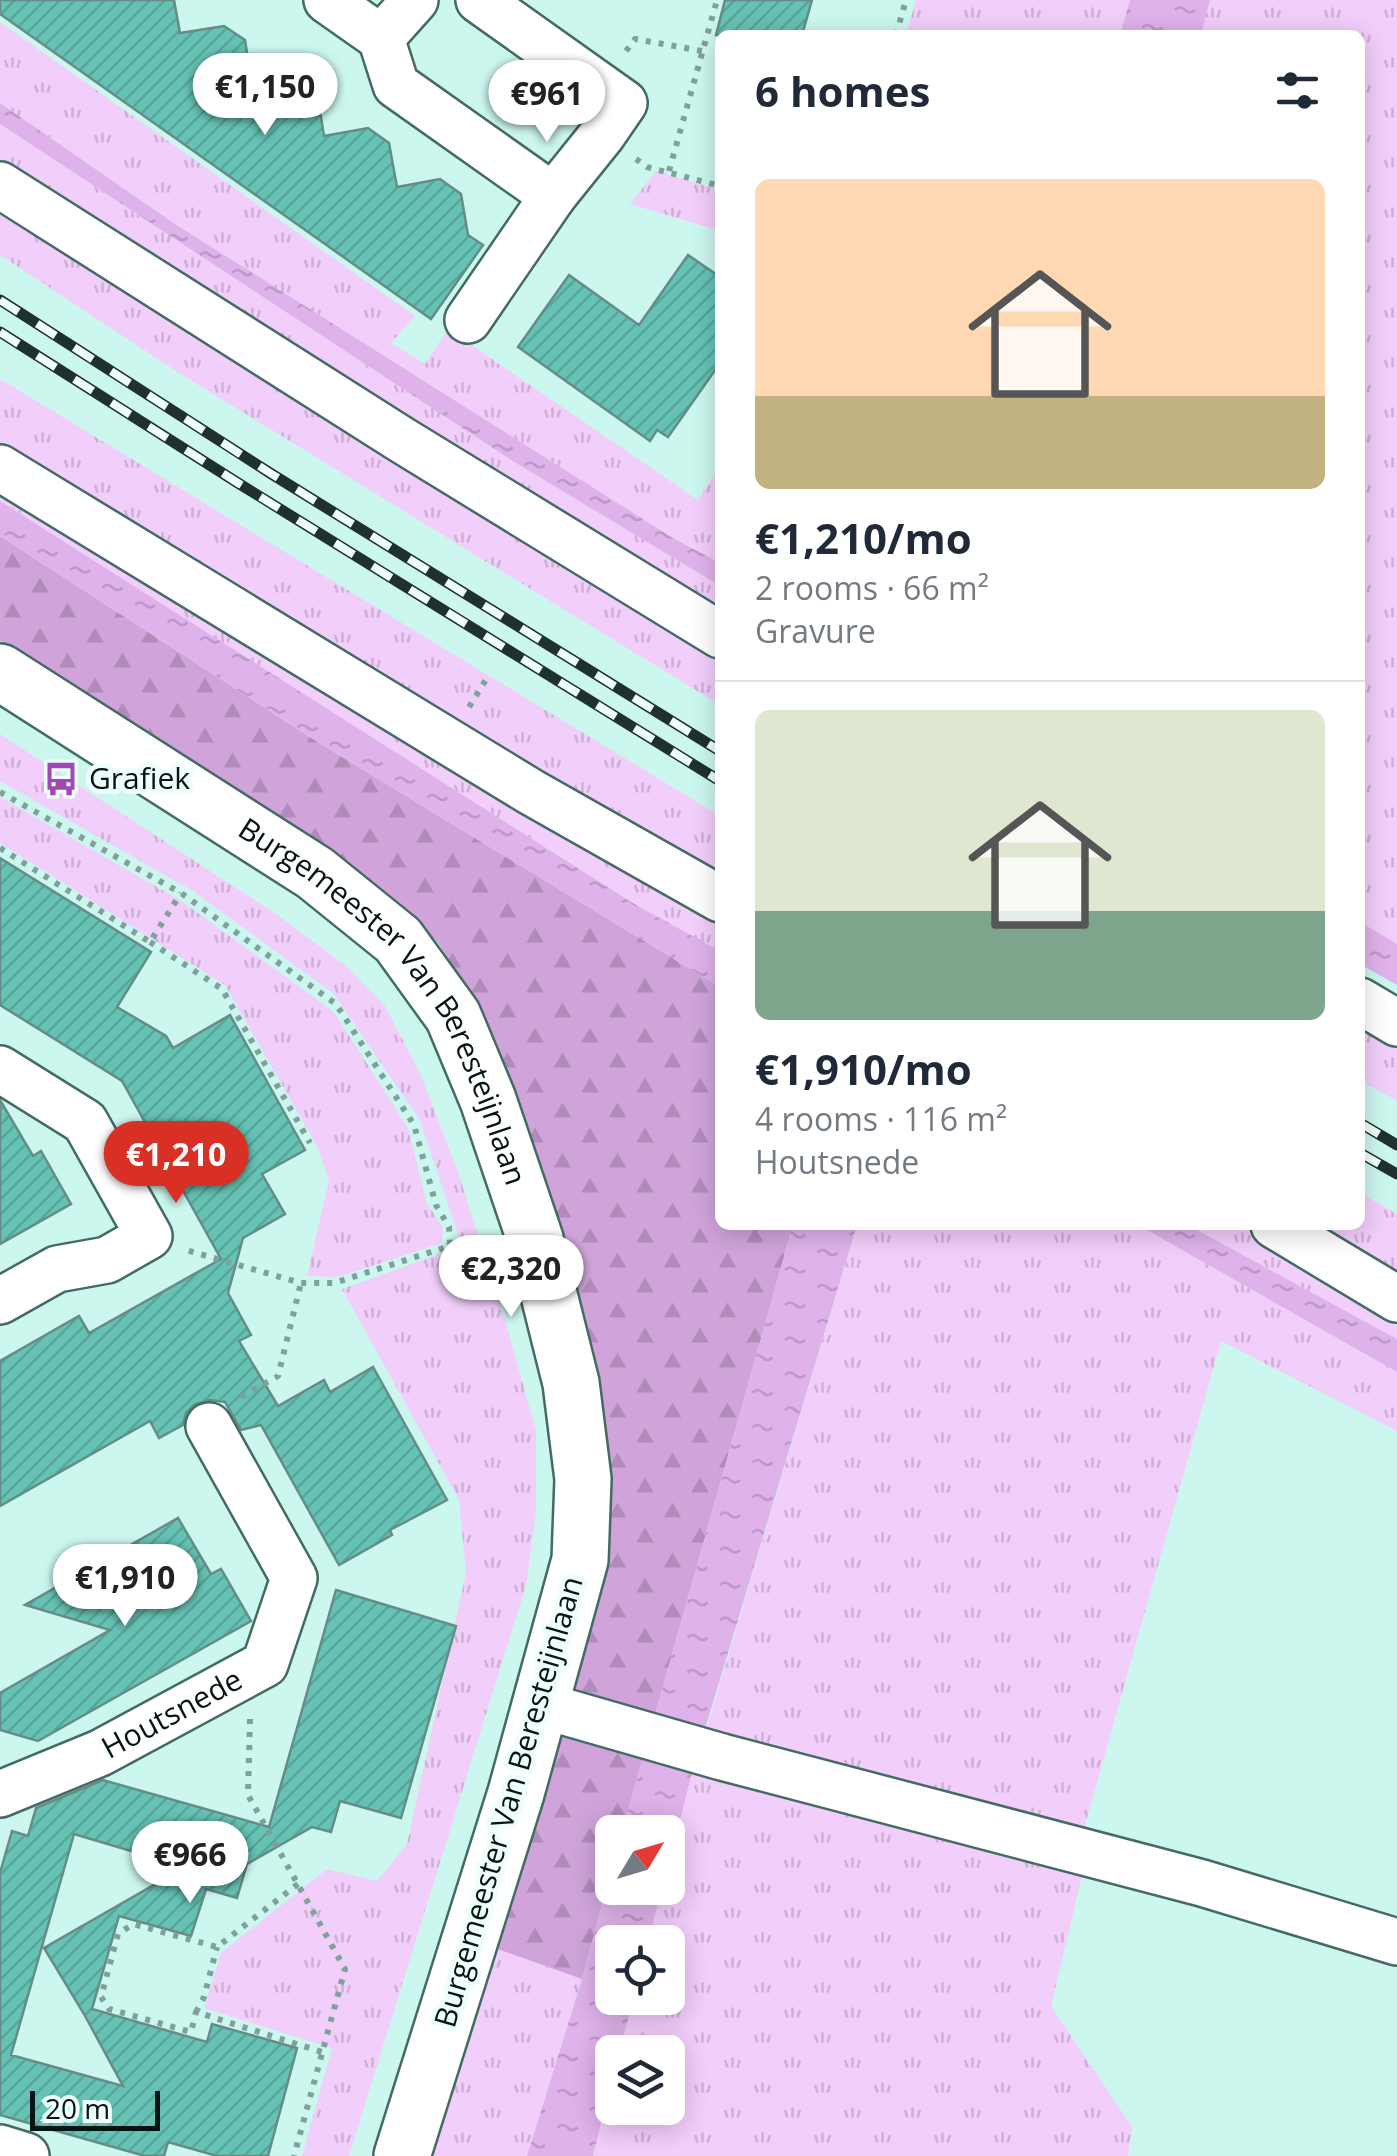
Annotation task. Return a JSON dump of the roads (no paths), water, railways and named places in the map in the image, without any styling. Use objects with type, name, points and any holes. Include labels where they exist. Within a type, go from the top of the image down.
[{"type":"main road","name":"Burgemeester Van Beresteijnlaan","points":[[0,672],[315,873],[398,940],[454,1016],[488,1100],[535,1239],[571,1383],[582,1478],[580,1560],[510,1811],[402,2156]]},
{"type":"street","points":[[327,0],[382,38],[396,85],[553,196]]},
{"type":"street","points":[[382,38],[415,0]]},
{"type":"street","points":[[468,320],[553,196],[624,103],[479,0]]},
{"type":"street","points":[[0,185],[715,633]]},
{"type":"street","points":[[0,468],[531,792],[715,895]]},
{"type":"street","points":[[1365,1005],[1397,1023]]},
{"type":"street","points":[[0,1069],[85,1122],[150,1236],[107,1260],[57,1269],[0,1302]]},
{"type":"street","points":[[1282,1230],[1397,1299]]},
{"type":"street","name":"Houtsnede","points":[[0,1794],[100,1753],[265,1664],[294,1578],[208,1426]]},
{"type":"street","points":[[541,1705],[636,1734],[1202,1883],[1397,1942]]},
{"type":"street","points":[[0,2148],[26,2156]]},
{"type":"water","points":[[1130,0],[1210,0],[1202,30],[1121,30]]},
{"type":"water","points":[[0,103],[175,224],[673,538],[715,560],[715,583],[511,460],[0,124]]},
{"type":"water","points":[[0,501],[636,905],[715,948],[715,984],[316,741],[0,536]]},
{"type":"water","points":[[1365,925],[1397,944],[1397,985],[1365,967]]},
{"type":"water","points":[[792,1230],[855,1230],[681,1815],[627,1815]]},
{"type":"water","points":[[1147,1230],[1197,1230],[1397,1339],[1397,1372]]},
{"type":"water","points":[[602,1905],[658,1905],[652,1925],[597,1925]]},
{"type":"water","points":[[595,1931],[595,2015],[629,2015],[624,2035],[595,2035],[595,2125],[601,2125],[593,2156],[527,2156]]},
{"type":"railway","points":[[0,300],[270,473],[715,748]]},
{"type":"railway","points":[[0,332],[715,778]]},
{"type":"railway","points":[[1365,1126],[1397,1145]]},
{"type":"railway","points":[[1365,1156],[1397,1174]]},
{"type":"place","name":"Grafiek","points":[[61,779]]}]
